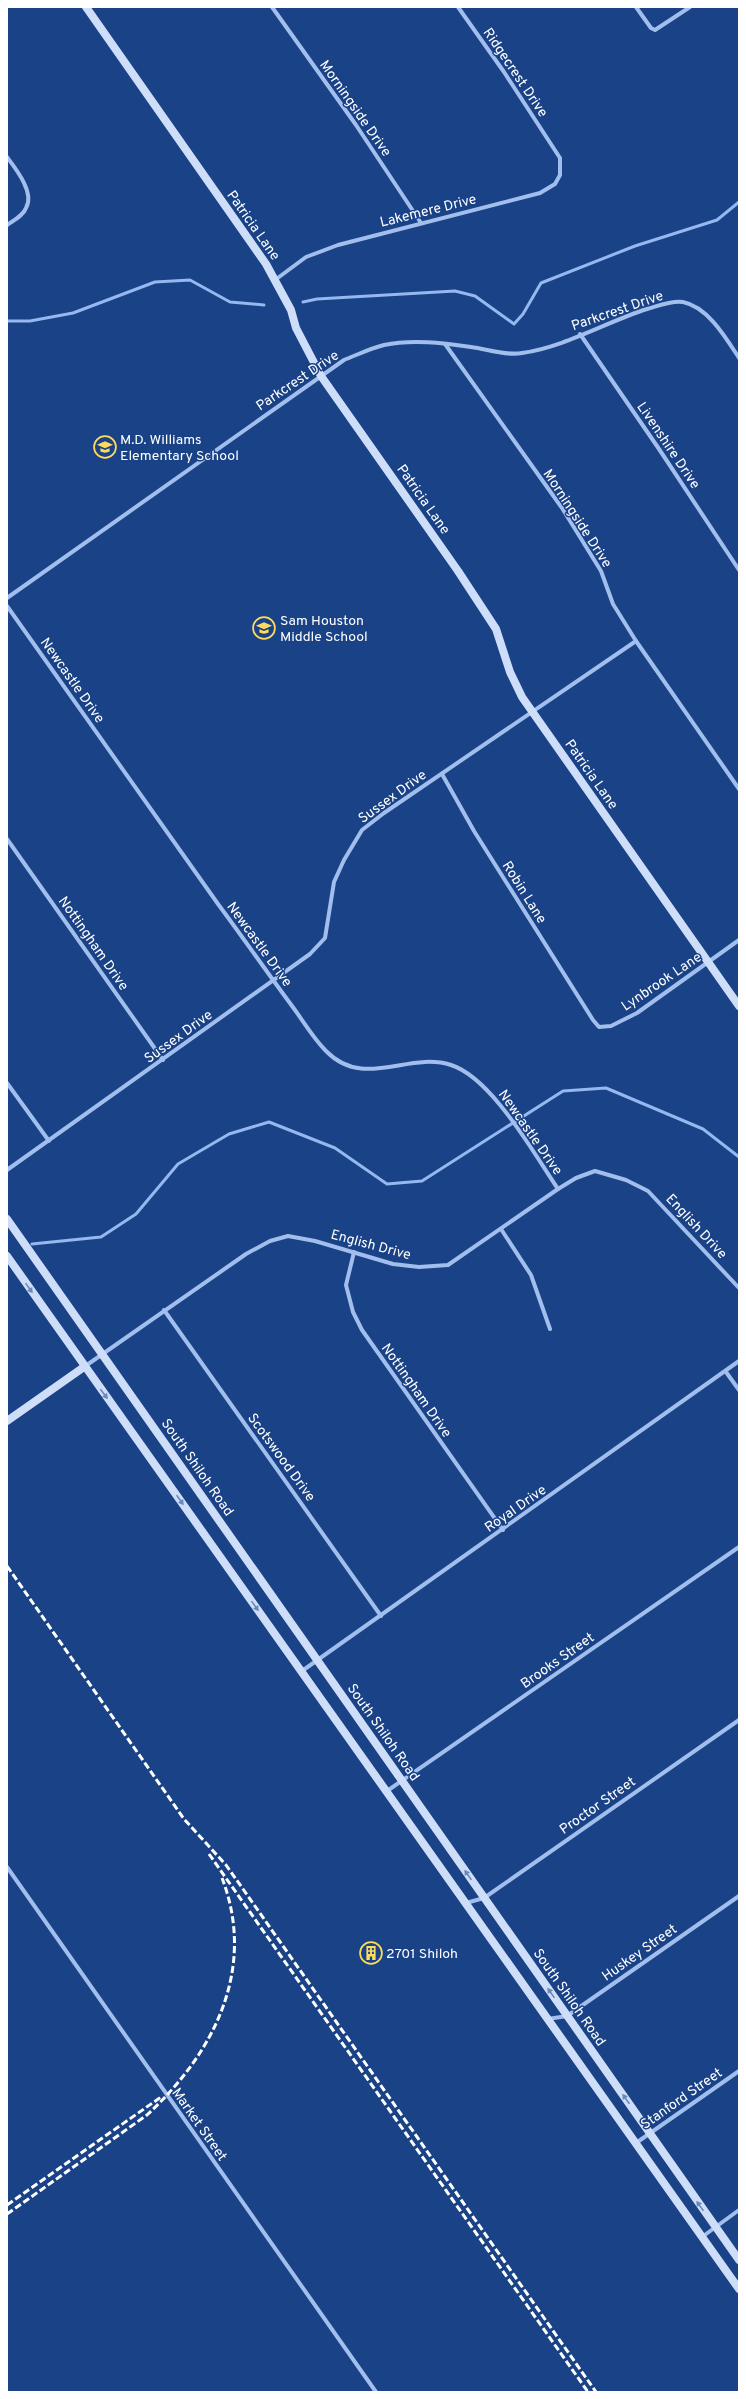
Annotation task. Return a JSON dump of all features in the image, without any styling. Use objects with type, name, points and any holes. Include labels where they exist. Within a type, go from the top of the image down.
[{"type":"main road","name":"Patricia Lane","points":[[86,7],[275,280],[291,310],[296,328],[321,376],[458,571],[496,629],[510,672],[532,712],[739,1006]]},
{"type":"main road","name":"South Shiloh Road","points":[[7,1219],[739,2260]]},
{"type":"main road","points":[[7,1256],[84,1367],[302,1671],[739,2289]]},
{"type":"main road","points":[[7,1421],[84,1367]]},
{"type":"street","name":"Morningside Drive","points":[[272,7],[356,125],[421,223]]},
{"type":"street","name":"Ridgecrest Drive","points":[[458,7],[555,149]]},
{"type":"street","points":[[636,7],[651,28],[655,30],[690,7]]},
{"type":"street","name":"Lakemere Drive","points":[[275,280],[306,256],[350,241],[540,193],[555,184],[560,175],[560,158],[555,149]]},
{"type":"street","points":[[7,157],[19,174],[28,197],[27,208],[22,215],[7,224]]},
{"type":"street","name":"Parkcrest Drive","points":[[7,598],[344,360],[383,345],[411,342],[444,344],[521,354],[553,346],[580,334],[663,304],[681,302],[691,304],[700,310],[723,333],[739,358]]},
{"type":"street","name":"Livenshire Drive","points":[[580,334],[659,449],[739,570]]},
{"type":"street","name":"Morningside Drive","points":[[444,344],[562,508],[601,570],[613,604],[636,641],[739,789]]},
{"type":"street","name":"Newcastle Drive","points":[[7,606],[273,981],[325,1050],[336,1060],[353,1068],[375,1070],[411,1063],[451,1065],[477,1080],[491,1094],[514,1124],[558,1189]]},
{"type":"street","name":"Sussex Drive","points":[[7,1170],[310,954],[325,938],[334,882],[344,860],[362,830],[636,641]]},
{"type":"street","name":"Robin Lane","points":[[442,774],[474,831],[593,1020]]},
{"type":"street","name":"Nottingham Drive","points":[[7,840],[163,1060]]},
{"type":"street","name":"Lynbrook Lane","points":[[593,1020],[599,1027],[619,1022],[637,1012],[739,940]]},
{"type":"street","points":[[7,1083],[48,1141]]},
{"type":"street","name":"English Drive","points":[[84,1367],[246,1254],[270,1241],[288,1236],[315,1241],[393,1264],[419,1267],[448,1265],[558,1189],[576,1178],[595,1171],[626,1180],[648,1191],[739,1288]]},
{"type":"street","points":[[501,1229],[532,1275],[550,1329]]},
{"type":"street","name":"Nottingham Drive","points":[[354,1252],[346,1285],[353,1312],[362,1330],[503,1530]]},
{"type":"street","name":"Scotswood Drive","points":[[164,1310],[382,1616]]},
{"type":"street","name":"Royal Drive","points":[[302,1671],[382,1616],[739,1362]]},
{"type":"street","points":[[726,1372],[739,1390]]},
{"type":"street","name":"Brooks Street","points":[[387,1791],[739,1547]]},
{"type":"street","name":"Proctor Street","points":[[466,1903],[484,1898],[739,1720]]},
{"type":"street","name":"Market Street","points":[[7,1867],[376,2392]]},
{"type":"street","name":"Huskey Street","points":[[548,2019],[567,2016],[739,1896]]},
{"type":"street","name":"Stanford Street","points":[[636,2143],[739,2071]]},
{"type":"street","points":[[702,2237],[739,2210]]},
{"type":"waterway","points":[[303,302],[317,299],[455,291],[475,296],[514,324],[523,314],[541,283],[635,246],[717,220],[739,202]]},
{"type":"waterway","points":[[7,321],[30,321],[73,313],[155,282],[190,280],[230,302],[264,305]]},
{"type":"waterway","points":[[32,1244],[101,1237],[136,1214],[178,1164],[229,1134],[269,1122],[335,1148],[387,1184],[422,1181],[563,1091],[606,1088],[703,1129],[739,1157]]},
{"type":"railway","points":[[7,1566],[184,1819],[226,1865],[596,2392]]},
{"type":"railway","points":[[209,1854],[588,2392]]},
{"type":"railway","points":[[7,2214],[147,2115],[171,2091],[192,2065],[209,2037],[223,2007],[231,1977],[234,1945],[232,1912],[222,1878]]},
{"type":"railway","points":[[7,2205],[161,2097]]},
{"type":"place","name":"M.D. Williams Elementary School","points":[[105,447]]},
{"type":"place","name":"Sam Houston Middle School","points":[[264,628]]},
{"type":"place","name":"2701 Shiloh","points":[[371,1953]]}]
